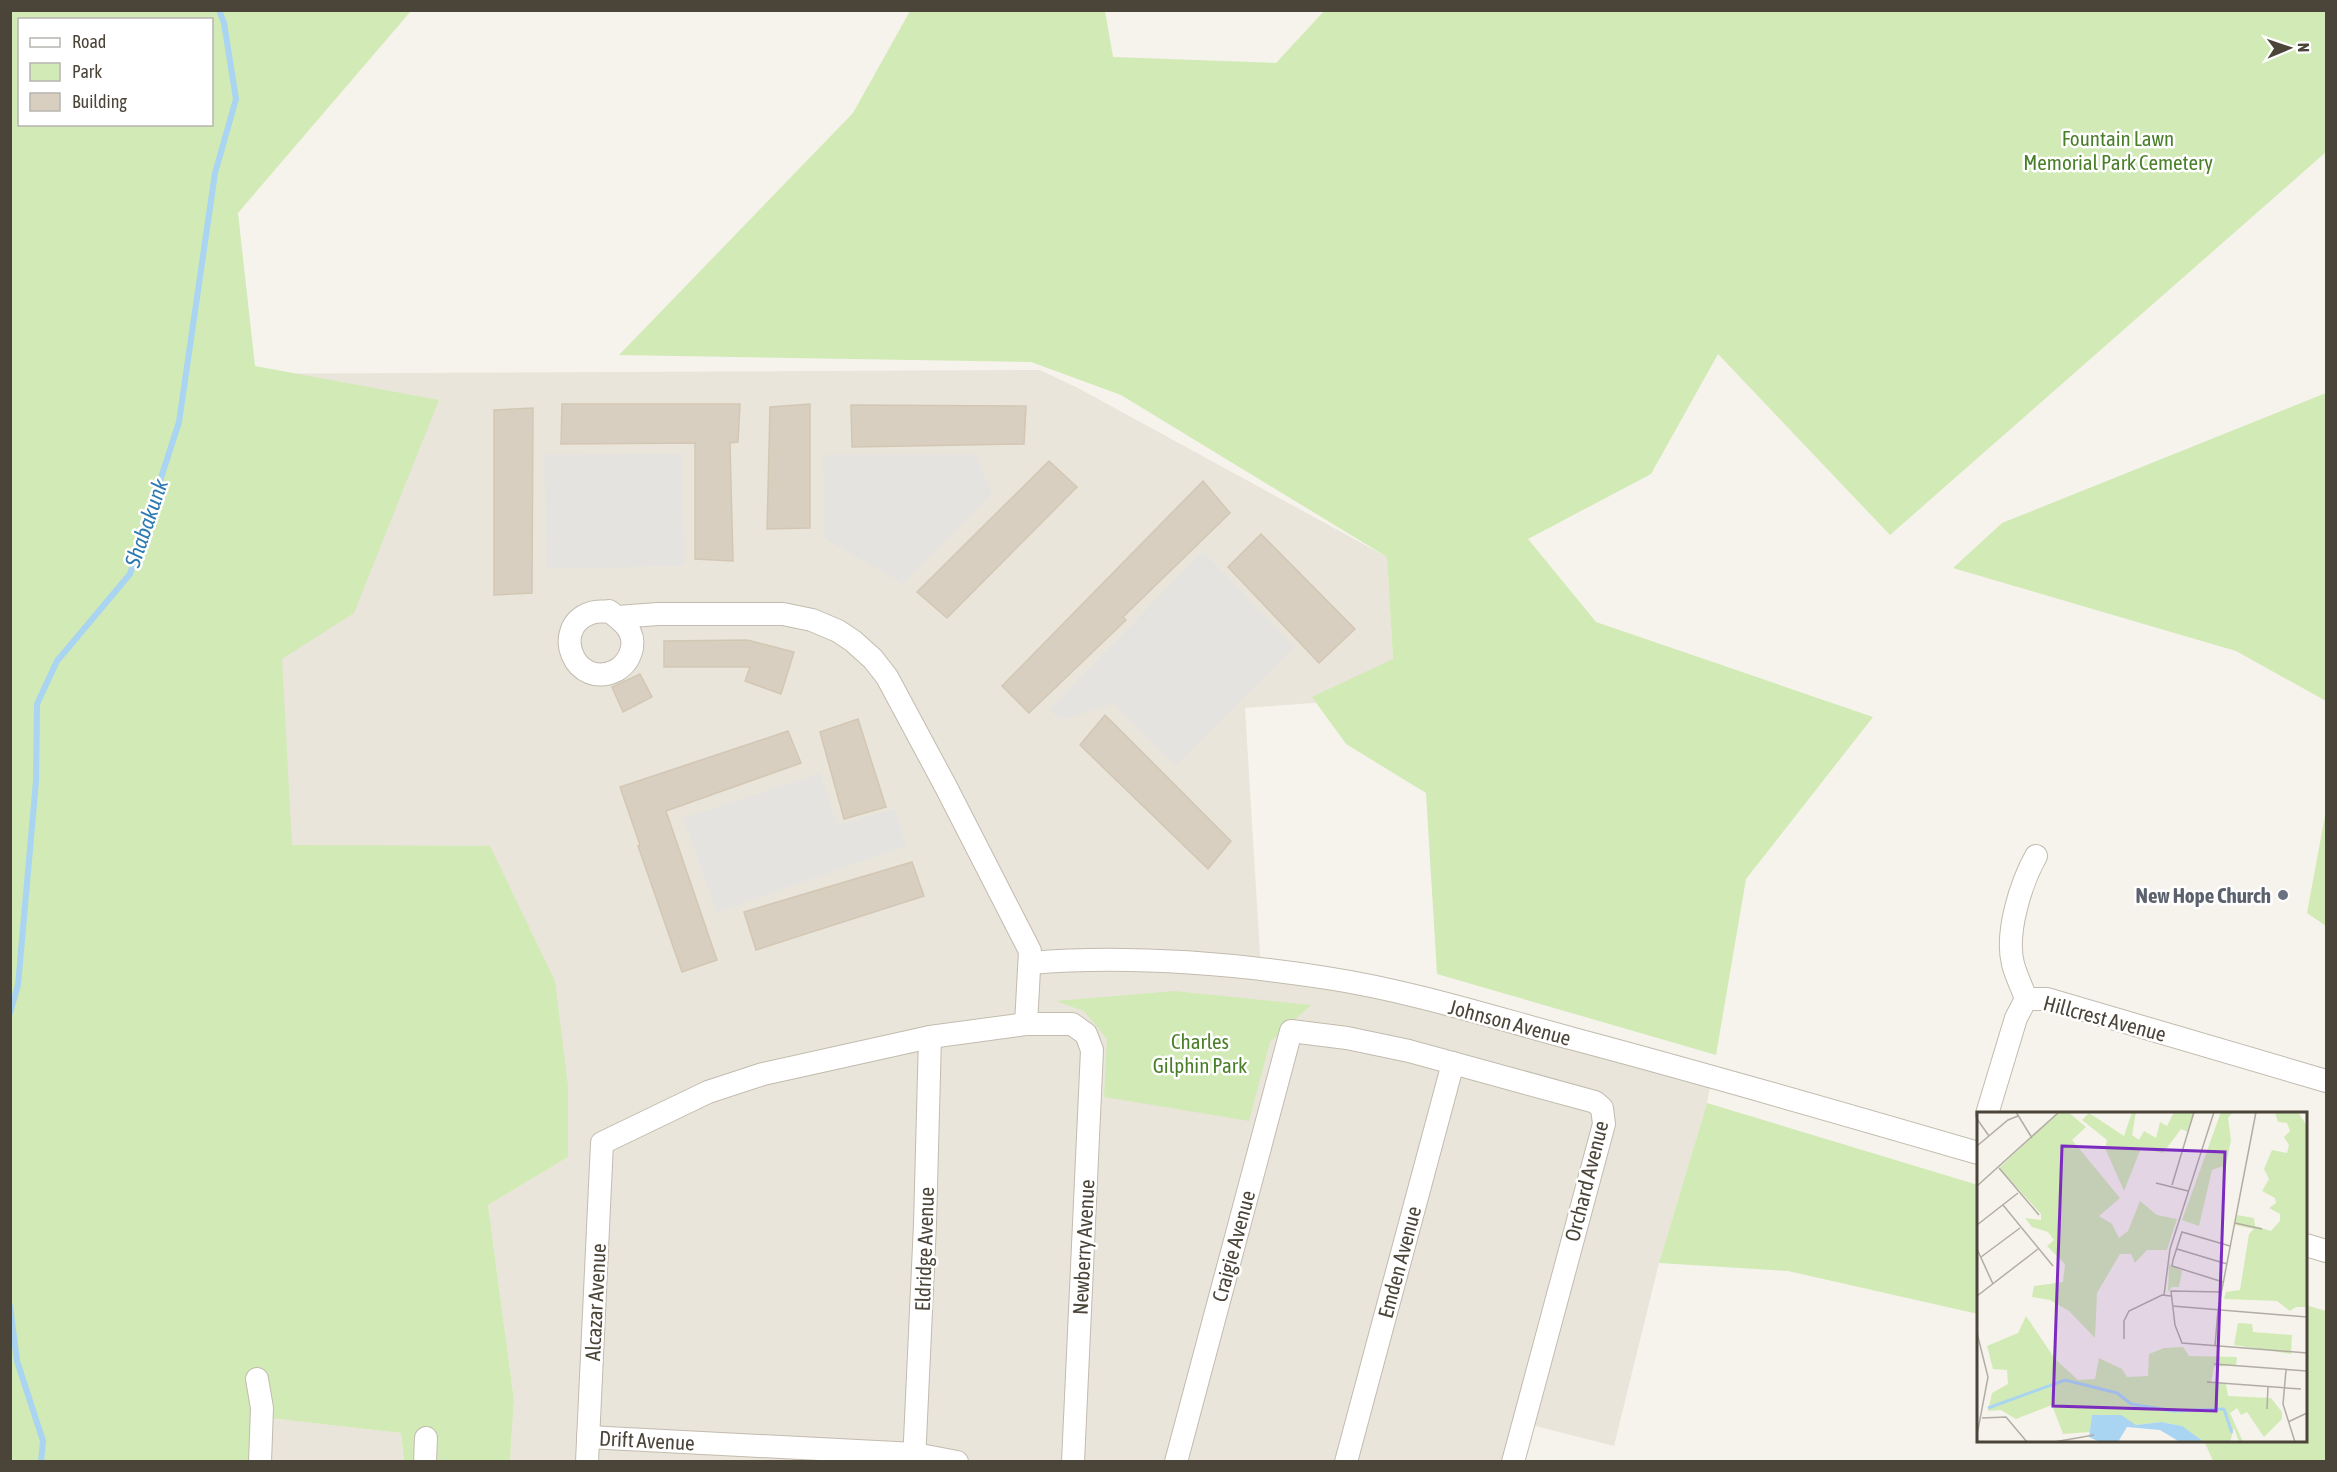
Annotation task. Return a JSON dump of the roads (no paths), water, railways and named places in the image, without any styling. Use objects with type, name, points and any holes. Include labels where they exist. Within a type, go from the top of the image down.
[{"type":"street","points":[[618,618],[658,614],[783,614],[812,620],[838,631],[853,641],[873,659],[887,677],[955,803],[1030,951],[1026,1024],[930,1037]]},
{"type":"street","name":"Hillcrest Avenue","points":[[2036,856],[2019,898],[2012,930],[2012,963],[2026,999],[2047,999],[2326,1080]]},
{"type":"street","name":"Johnson Avenue","points":[[1030,963],[1070,960],[1136,960],[1200,964],[1327,978],[1446,1004],[1977,1149]]},
{"type":"street","points":[[1987,1112],[2016,1018],[2026,999]]},
{"type":"street","name":"Newberry Avenue","points":[[1026,1024],[1072,1024],[1086,1034],[1092,1050],[1073,1461]]},
{"type":"street","name":"Orchard Avenue","points":[[1291,1031],[1347,1038],[1453,1063],[1595,1102],[1602,1108],[1605,1118],[1513,1461]]},
{"type":"street","name":"Craigie Avenue","points":[[1176,1461],[1291,1031]]},
{"type":"street","name":"Alcazar Avenue","points":[[587,1461],[602,1143],[719,1088],[763,1074],[930,1037]]},
{"type":"street","name":"Eldridge Avenue","points":[[914,1458],[925,1224],[930,1037]]},
{"type":"street","name":"Emden Avenue","points":[[1346,1461],[1453,1063]]},
{"type":"street","points":[[2307,1245],[2326,1251]]},
{"type":"street","points":[[256,1379],[262,1408],[260,1461]]},
{"type":"street","name":"Drift Avenue","points":[[588,1437],[957,1461]]},
{"type":"street","points":[[425,1461],[426,1438]]},
{"type":"waterway","name":"Shabakunk","points":[[10,1013],[18,985],[36,781],[37,704],[57,661],[130,574],[179,422],[215,173],[236,99],[224,23],[219,10]]},
{"type":"waterway","name":"Shabakunk","points":[[10,1306],[17,1361],[43,1441],[41,1462]]},
{"type":"place","name":"New Hope Church","points":[[2283,895]]},
{"type":"park label","name":"Fountain Lawn Memorial Park Cemetery","points":[[2118,150]]},
{"type":"park label","name":"Charles Gilphin Park","points":[[1200,1053]]}]
